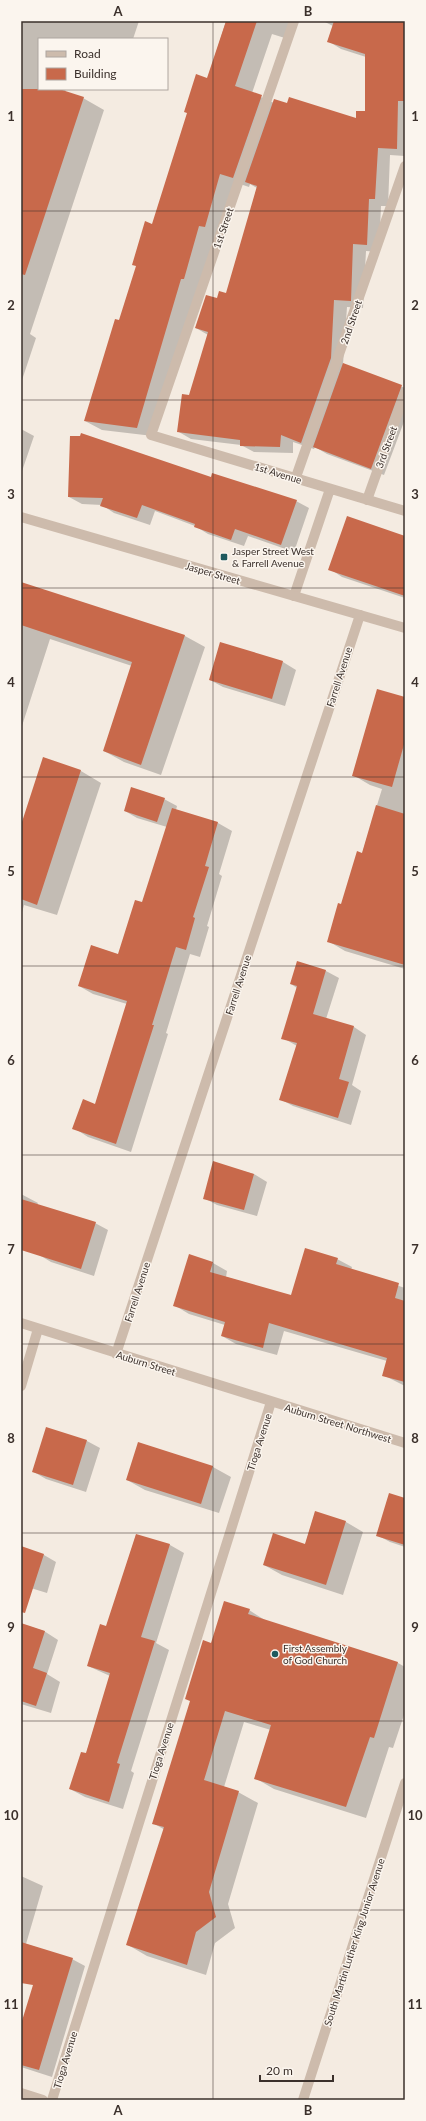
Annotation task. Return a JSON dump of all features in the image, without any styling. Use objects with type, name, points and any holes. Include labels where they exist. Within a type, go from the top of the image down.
[{"type":"street","name":"1st Street","points":[[151,435],[294,21]]},
{"type":"street","name":"2nd Street","points":[[296,478],[405,166]]},
{"type":"street","name":"3rd Street","points":[[367,500],[405,393]]},
{"type":"street","name":"1st Avenue","points":[[151,435],[405,511]]},
{"type":"street","points":[[294,596],[330,489]]},
{"type":"street","name":"Jasper Street","points":[[21,517],[405,628]]},
{"type":"street","name":"Farrell Avenue","points":[[116,1354],[360,615]]},
{"type":"street","name":"Auburn Street","points":[[21,1323],[271,1402]]},
{"type":"street","points":[[21,1386],[38,1329]]},
{"type":"street","name":"Auburn Street Northwest","points":[[271,1402],[405,1443]]},
{"type":"street","name":"Tioga Avenue","points":[[52,2100],[271,1402]]},
{"type":"street","name":"South Martin Luther King Junior Avenue","points":[[303,2100],[405,1783]]},
{"type":"street","points":[[21,2093],[43,2100]]},
{"type":"building","points":[[226,21],[257,21],[235,86],[262,95],[233,178],[220,174],[205,227],[199,226],[184,279],[181,279],[137,428],[84,421],[115,319],[119,320],[136,266],[132,265],[145,221],[152,224],[187,113],[184,112],[196,74],[207,78]]},
{"type":"building","points":[[334,21],[405,21],[405,101],[398,101],[397,149],[378,148],[375,199],[369,199],[367,245],[353,244],[351,301],[334,300],[331,358],[301,443],[281,435],[280,447],[240,446],[240,440],[177,432],[182,394],[189,395],[208,332],[195,328],[206,295],[217,298],[219,291],[226,293],[257,186],[245,182],[274,99],[287,103],[289,97],[356,118],[356,111],[365,111],[365,54],[327,42]]},
{"type":"building","points":[[21,89],[62,90],[84,97],[25,275],[21,274]]},
{"type":"building","points":[[343,363],[402,385],[371,469],[313,447]]},
{"type":"building","points":[[81,433],[211,477],[212,473],[297,500],[281,545],[235,529],[231,540],[194,527],[195,524],[142,505],[137,518],[100,506],[103,498],[68,497],[70,436],[80,436]]},
{"type":"building","points":[[347,516],[405,536],[405,596],[328,570]]},
{"type":"building","points":[[21,582],[185,635],[141,765],[103,751],[132,662],[21,625]]},
{"type":"building","points":[[220,642],[283,661],[272,699],[209,680]]},
{"type":"building","points":[[377,689],[405,697],[405,741],[392,787],[352,776]]},
{"type":"building","points":[[43,757],[81,770],[37,905],[21,899],[21,825]]},
{"type":"building","points":[[131,787],[165,798],[157,822],[124,811]]},
{"type":"building","points":[[376,805],[405,814],[405,965],[327,942],[338,903],[341,904],[357,851],[362,853]]},
{"type":"building","points":[[172,808],[218,822],[205,866],[209,867],[193,917],[195,918],[186,950],[176,947],[152,1025],[154,1025],[116,1144],[72,1129],[83,1099],[95,1104],[127,1001],[78,986],[91,945],[118,954],[135,900],[142,902]]},
{"type":"building","points":[[297,961],[326,970],[313,1014],[354,1026],[339,1079],[349,1082],[338,1118],[279,1100],[297,1043],[281,1039],[297,986],[290,984]]},
{"type":"building","points":[[213,1161],[254,1174],[244,1210],[203,1199]]},
{"type":"building","points":[[21,1199],[96,1222],[81,1269],[21,1250]]},
{"type":"building","points":[[305,1248],[338,1258],[336,1264],[399,1283],[395,1298],[405,1301],[405,1382],[382,1376],[387,1358],[269,1323],[263,1348],[221,1336],[225,1322],[173,1306],[189,1254],[213,1262],[210,1272],[291,1295]]},
{"type":"building","points":[[46,1427],[87,1440],[73,1485],[32,1472]]},
{"type":"building","points":[[138,1442],[213,1466],[201,1504],[126,1480]]},
{"type":"building","points":[[389,1493],[405,1498],[405,1545],[376,1536]]},
{"type":"building","points":[[315,1511],[346,1521],[326,1585],[263,1565],[273,1533],[305,1544]]},
{"type":"building","points":[[136,1534],[170,1544],[141,1637],[155,1641],[117,1763],[120,1764],[109,1802],[69,1789],[81,1752],[86,1753],[110,1673],[87,1666],[100,1624],[106,1626]]},
{"type":"building","points":[[21,1546],[44,1554],[25,1613],[21,1612]]},
{"type":"building","points":[[224,1601],[250,1609],[248,1614],[398,1662],[374,1738],[370,1737],[346,1807],[254,1779],[271,1725],[225,1711],[204,1780],[239,1791],[209,1892],[216,1917],[196,1932],[187,1965],[126,1945],[164,1827],[152,1824],[190,1701],[185,1699],[203,1640],[211,1643]]},
{"type":"building","points":[[21,1623],[45,1631],[33,1668],[47,1673],[36,1706],[21,1701]]},
{"type":"building","points":[[21,1942],[73,1958],[39,2070],[21,2065],[21,2024],[33,1985],[21,1983]]},
{"type":"place","name":"Jasper Street West & Farrell Avenue","points":[[224,557]]},
{"type":"place","name":"First Assembly of God Church","points":[[275,1654]]}]
